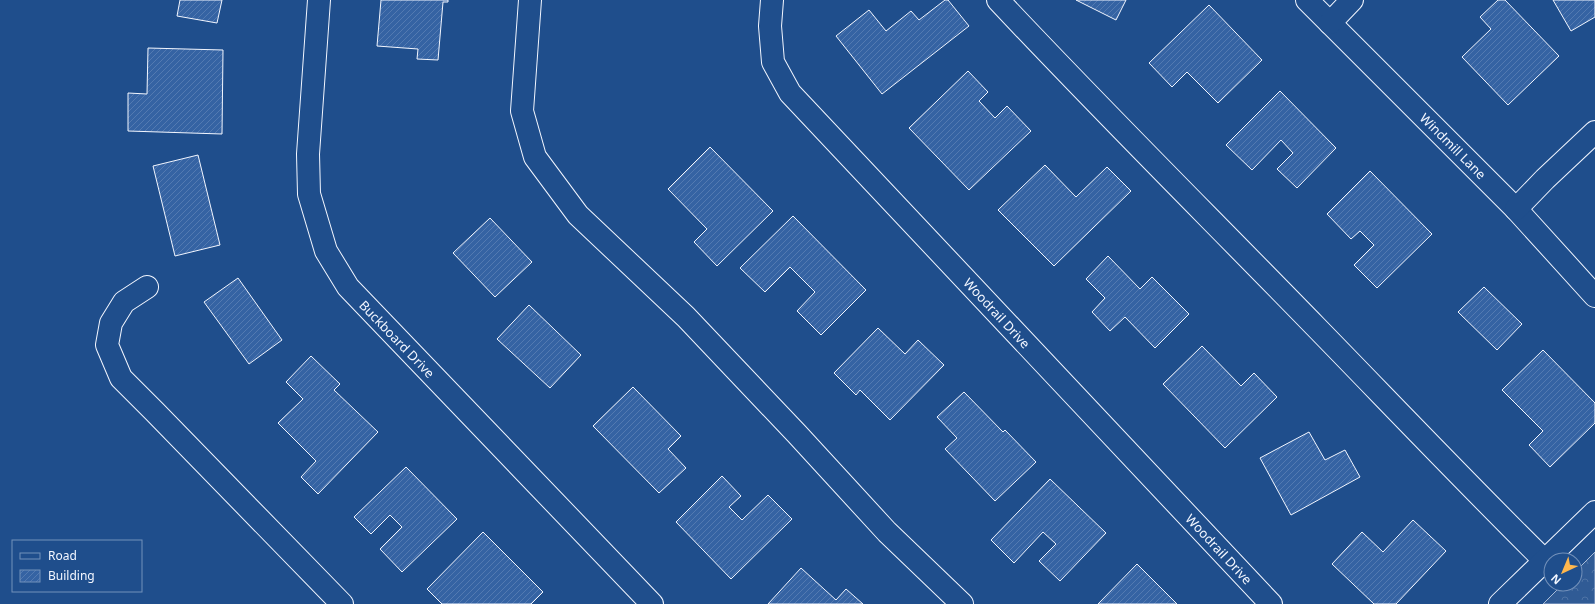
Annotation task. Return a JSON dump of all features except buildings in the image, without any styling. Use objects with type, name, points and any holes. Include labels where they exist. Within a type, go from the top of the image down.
[{"type":"street","name":"Buckboard Drive","points":[[319,0],[308,154],[309,194],[326,251],[348,287],[652,604]]},
{"type":"street","points":[[530,0],[522,110],[535,157],[578,215],[686,316],[887,532],[962,604]]},
{"type":"street","name":"Woodrail Drive","points":[[772,0],[770,26],[773,62],[790,93],[1271,604]]},
{"type":"street","points":[[998,0],[1087,94],[1317,328],[1476,493],[1543,559]]},
{"type":"street","name":"Windmill Lane","points":[[1307,0],[1516,209],[1595,296]]},
{"type":"street","points":[[1330,23],[1352,0]]},
{"type":"street","points":[[1516,209],[1545,179],[1595,132]]},
{"type":"street","points":[[147,287],[124,302],[111,323],[106,345],[121,378],[156,412],[342,604]]},
{"type":"street","points":[[1554,552],[1595,512]]},
{"type":"street","points":[[1500,604],[1543,563]]},
{"type":"green space","points":[[1595,552],[1595,604],[1543,604],[1555,592],[1583,592],[1583,564]]}]
